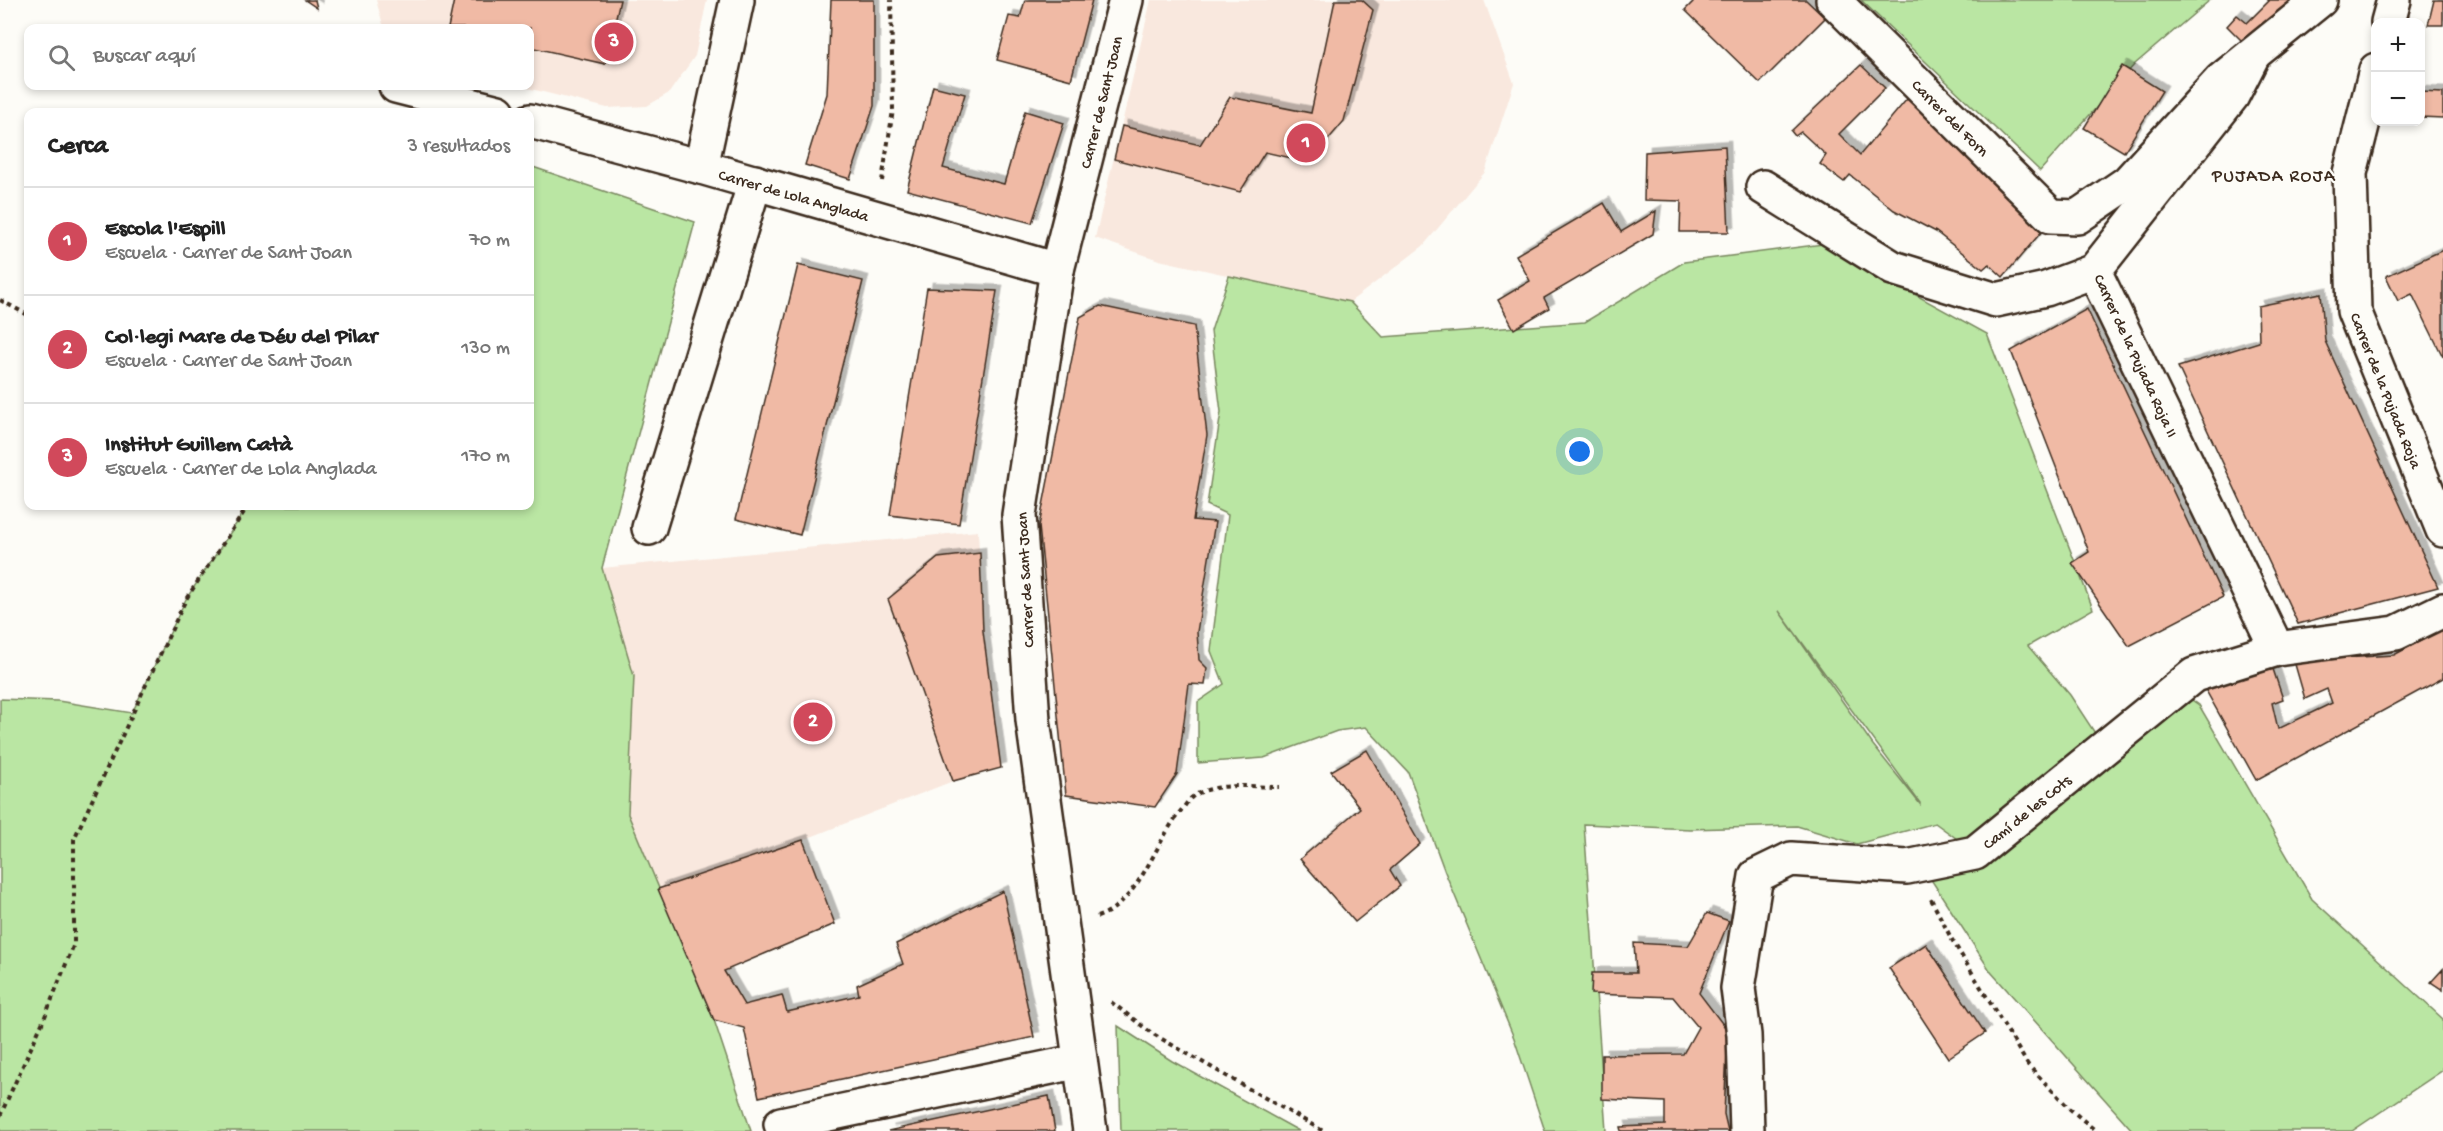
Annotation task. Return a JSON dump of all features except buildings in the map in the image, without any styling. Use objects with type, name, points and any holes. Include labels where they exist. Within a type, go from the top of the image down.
[{"type":"street","points":[[701,167],[737,0]]},
{"type":"street","name":"Carrer de Sant Joan","points":[[1090,1131],[1033,720],[1019,514],[1057,270],[1126,0]]},
{"type":"street","name":"Carrer del Forn","points":[[1833,0],[2051,216],[2077,217],[2127,183],[2222,80],[2253,55]]},
{"type":"street","points":[[2253,55],[2320,0]]},
{"type":"street","points":[[2389,18],[2394,0]]},
{"type":"street","name":"Carrer de la Pujada Roja II","points":[[2253,55],[2232,96],[2094,271],[2277,649]]},
{"type":"street","name":"Carrer de la Pujada Roja","points":[[2375,72],[2350,173],[2354,311],[2443,530]]},
{"type":"street","points":[[412,90],[482,108]]},
{"type":"street","name":"Carrer de Lola Anglada","points":[[534,122],[755,182],[1057,270]]},
{"type":"street","points":[[649,528],[755,182]]},
{"type":"street","points":[[1763,187],[1893,268],[1996,300],[2046,289],[2094,271]]},
{"type":"street","name":"Camí de les Cots","points":[[1747,1131],[1744,1035],[1738,988],[1756,876],[1791,859],[1907,867],[1975,853],[2194,675],[2277,649],[2396,633],[2443,610]]},
{"type":"street","points":[[782,1124],[1080,1061]]},
{"type":"path","points":[[877,218],[893,110],[891,0]]},
{"type":"path","points":[[0,300],[24,313]]},
{"type":"path","points":[[0,1116],[44,1019],[74,944],[74,838],[186,599],[245,510]]},
{"type":"path","points":[[1061,923],[1083,921],[1108,913],[1134,888],[1177,815],[1195,794],[1222,787],[1279,787]]},
{"type":"path","points":[[1921,864],[1925,889],[1935,908],[2028,1065],[2070,1109],[2096,1131]]},
{"type":"path","points":[[1067,970],[1153,1034],[1323,1131]]},
{"type":"shaded area","points":[[376,0],[707,0],[695,56],[669,93],[647,106],[607,108],[534,90],[534,24],[383,24]]},
{"type":"shaded area","points":[[1151,0],[1484,0],[1514,83],[1485,172],[1423,246],[1350,302],[1159,260],[1095,238]]},
{"type":"shaded area","points":[[978,531],[983,632],[1001,768],[953,781],[803,840],[658,889],[628,814],[634,676],[602,568]]},
{"type":"green space","points":[[1861,0],[2210,0],[2135,64],[2040,171]]},
{"type":"green space","points":[[534,167],[695,222],[602,568],[634,676],[628,814],[714,1020],[751,1131],[0,1131],[0,699],[58,701],[132,713],[186,599],[245,510],[534,510]]},
{"type":"green space","points":[[1823,244],[1987,334],[2093,609],[2028,646],[2070,695],[2104,747],[2176,689],[2199,705],[2312,899],[2443,1019],[2443,1070],[2352,1131],[2133,1131],[1991,972],[1921,864],[1975,852],[1935,823],[1857,844],[1797,826],[1690,829],[1584,824],[1606,1131],[1545,1131],[1514,1038],[1445,872],[1408,772],[1366,727],[1337,731],[1264,758],[1198,763],[1198,702],[1224,684],[1211,651],[1228,515],[1207,505],[1221,412],[1211,331],[1229,276],[1350,302],[1383,337],[1585,322],[1684,262]],"holes":[[[1779,611],[1920,803],[1873,745]]]},
{"type":"green space","points":[[1118,1026],[1172,1061],[1299,1131],[1121,1131]]},
{"type":"place","name":"Institut Guillem Catà","points":[[614,42]]},
{"type":"place","name":"Escola l'Espill","points":[[1306,143]]},
{"type":"place","name":"Col·legi Mare de Déu del Pilar","points":[[813,722]]},
{"type":"district","name":"PUJADA ROJA","points":[[2274,175]]}]
